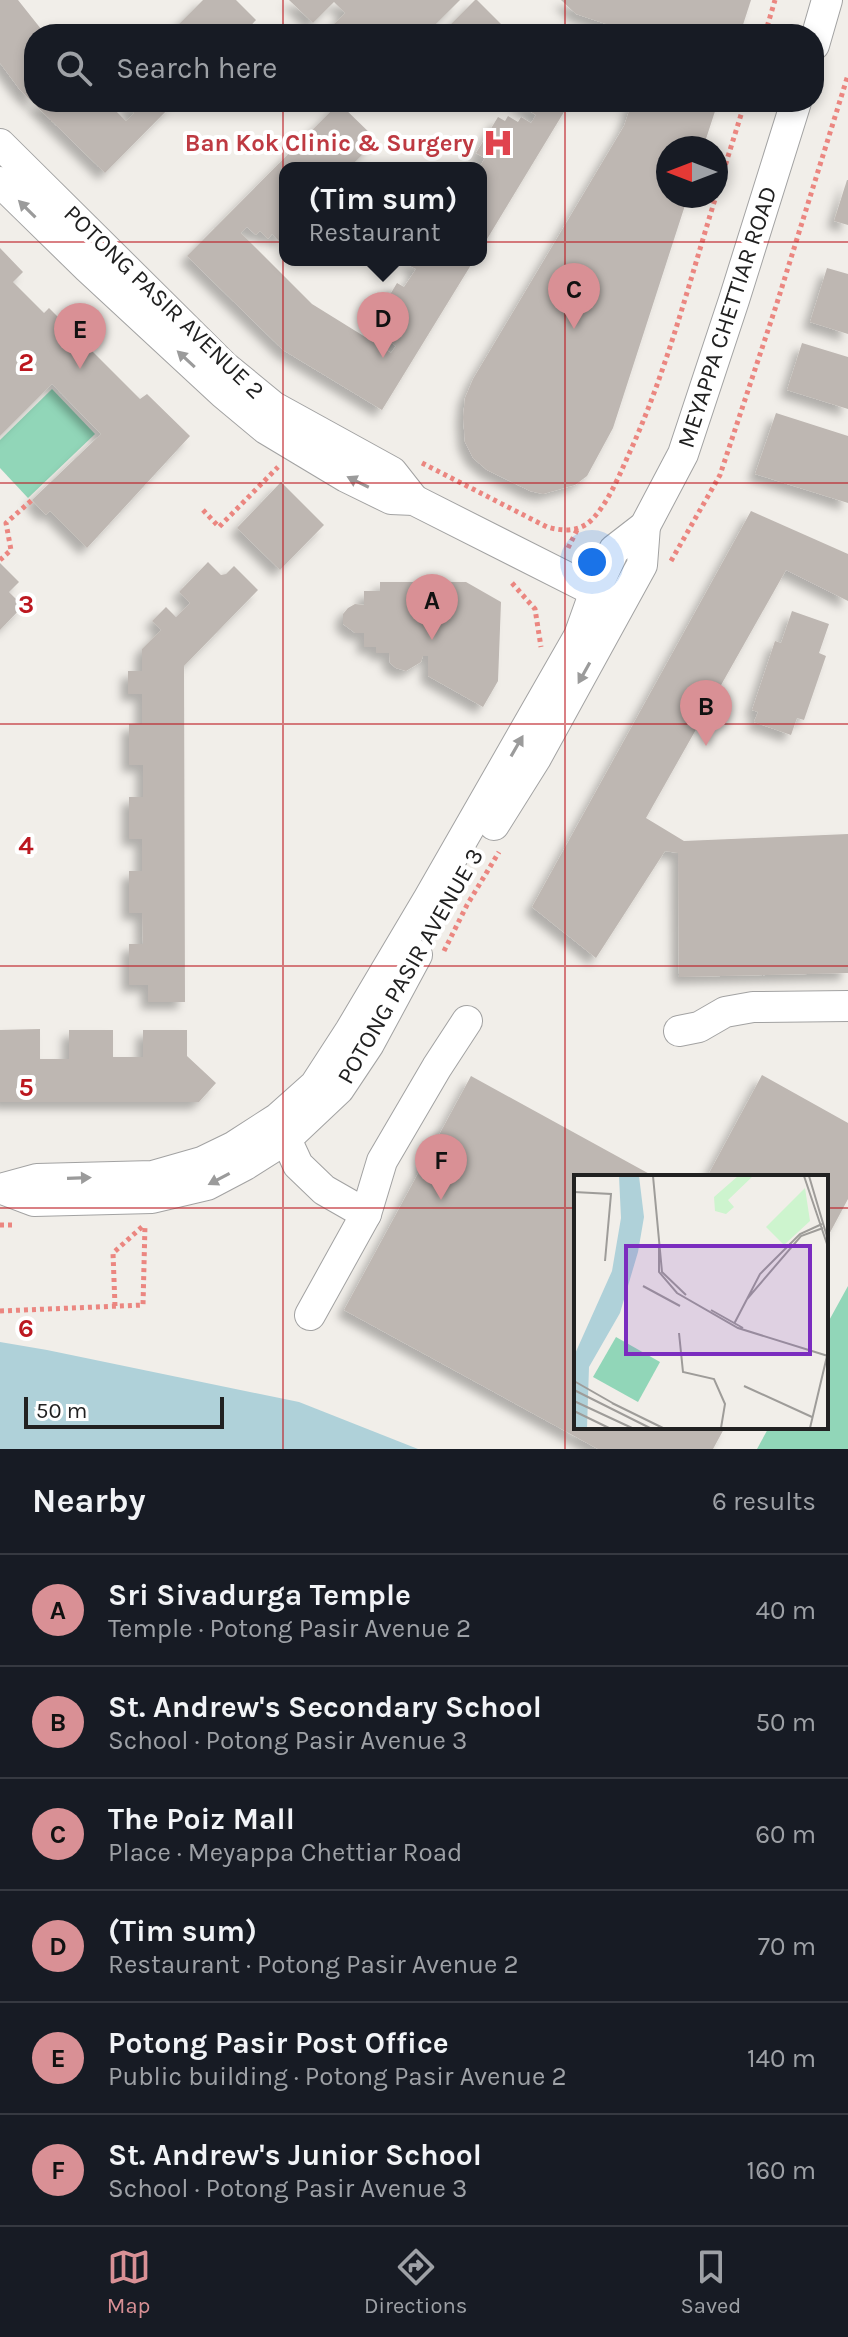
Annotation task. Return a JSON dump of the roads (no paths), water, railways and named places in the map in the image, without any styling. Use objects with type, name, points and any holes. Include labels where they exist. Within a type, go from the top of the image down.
[{"type":"street","points":[[820,24],[827,0]]},
{"type":"street","name":"MEYAPPA CHETTIAR ROAD","points":[[608,598],[642,565],[645,526],[683,454],[793,112]]},
{"type":"street","name":"POTONG PASIR AVENUE 2","points":[[0,144],[224,366],[274,407],[392,472],[414,500]]},
{"type":"street","name":"POTONG PASIR AVENUE 2","points":[[0,182],[98,278],[266,429],[346,477],[391,499],[414,500],[608,598]]},
{"type":"street","name":"POTONG PASIR AVENUE 3","points":[[1,1189],[34,1201],[152,1198],[207,1185],[286,1139],[339,1089],[369,1044],[450,895],[536,758],[608,598]]},
{"type":"street","name":"POTONG PASIR AVENUE 3","points":[[1,1189],[37,1179],[153,1176],[202,1162],[233,1147],[278,1118],[315,1085],[436,887],[579,636],[608,598]]},
{"type":"street","points":[[679,1031],[699,1027],[725,1012],[753,1007],[848,1006]]},
{"type":"street","points":[[310,1315],[366,1214],[382,1161],[467,1021]]},
{"type":"street","points":[[286,1139],[298,1165],[324,1190],[366,1214]]},
{"type":"water","points":[[0,1342],[299,1402],[418,1449],[0,1449]]},
{"type":"place","name":"Ban Kok Clinic & Surgery","points":[[498,143]]},
{"type":"place","name":"The Poiz Mall","points":[[574,329]]},
{"type":"place","name":"(Tim sum)","points":[[383,358]]},
{"type":"place","name":"Potong Pasir Post Office","points":[[80,369]]},
{"type":"place","name":"Sri Sivadurga Temple","points":[[432,640]]},
{"type":"place","name":"St. Andrew's Secondary School","points":[[706,746]]},
{"type":"place","name":"St. Andrew's Junior School","points":[[441,1200]]}]
